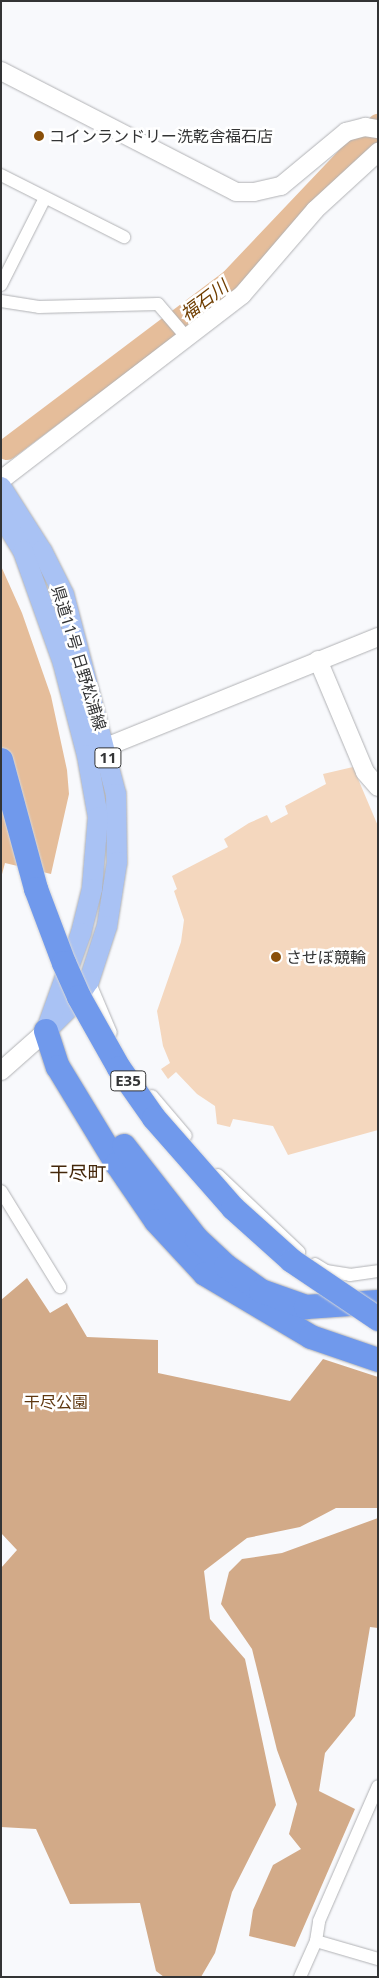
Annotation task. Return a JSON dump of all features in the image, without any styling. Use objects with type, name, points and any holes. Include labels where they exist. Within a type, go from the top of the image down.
[{"type":"highway","name":"E35","points":[[1,760],[36,889],[79,997],[119,1068],[154,1118],[233,1208],[292,1261],[378,1319]]},
{"type":"highway","points":[[46,1032],[70,1056],[132,1158],[197,1239],[226,1266],[261,1291],[306,1307],[378,1302]]},
{"type":"highway","points":[[46,1032],[58,1067],[118,1164],[156,1220],[205,1274],[311,1337],[378,1360]]},
{"type":"main road","name":"県道11号 日野松浦線","points":[[1,486],[42,551],[64,595],[106,747],[116,794],[117,862],[107,926],[89,980],[74,1003],[46,1032]]},
{"type":"main road","name":"県道11号 日野松浦線","points":[[1,515],[23,551],[40,591],[87,755],[98,817],[92,889],[81,932],[46,1032]]},
{"type":"street","points":[[1,71],[236,192],[254,192],[280,186],[339,138],[371,128]]},
{"type":"street","points":[[1,480],[185,335],[242,295],[315,210],[378,152]]},
{"type":"street","points":[[1,175],[124,237]]},
{"type":"street","points":[[1,285],[45,198]]},
{"type":"street","points":[[1,301],[38,307],[158,304],[185,335]]},
{"type":"street","points":[[87,755],[378,637]]},
{"type":"street","points":[[318,660],[365,772],[378,787]]},
{"type":"street","points":[[89,980],[124,1057],[220,1177],[304,1256],[326,1271],[350,1275],[378,1272]]},
{"type":"street","points":[[1,1071],[46,1032]]},
{"type":"street","points":[[1,1191],[60,1288]]},
{"type":"street","points":[[300,1977],[316,1941],[319,1921],[378,1786]]},
{"type":"street","points":[[316,1941],[378,1959]]},
{"type":"shaded area","points":[[1,566],[22,613],[51,696],[67,770],[69,794],[51,874],[5,863],[1,878]]},
{"type":"shaded area","name":"させぼ競輪","points":[[353,767],[378,826],[378,1130],[288,1155],[273,1126],[233,1119],[230,1127],[217,1124],[215,1106],[197,1094],[176,1072],[168,1079],[161,1069],[170,1063],[163,1046],[157,1011],[181,942],[184,920],[174,891],[177,889],[172,876],[228,847],[224,839],[249,823],[267,815],[271,823],[288,814],[285,806],[326,784],[323,774]]},
{"type":"green space","name":"干尽公園","points":[[27,1278],[50,1313],[67,1303],[87,1337],[158,1340],[158,1373],[290,1401],[323,1359],[378,1377],[378,1508],[336,1508],[300,1527],[247,1538],[204,1571],[210,1619],[245,1659],[276,1805],[232,1892],[215,1953],[201,1977],[164,1977],[156,1971],[140,1903],[70,1904],[36,1829],[1,1827],[1,1568],[17,1550],[1,1533],[1,1300]]},
{"type":"green space","points":[[378,1518],[378,1628],[370,1627],[355,1716],[325,1753],[319,1791],[355,1809],[295,1947],[249,1936],[253,1910],[273,1865],[301,1849],[289,1834],[297,1804],[277,1750],[252,1649],[221,1604],[229,1572],[242,1559],[282,1553]]},
{"type":"waterway","name":"福石川","points":[[7,449],[231,280],[378,125]]},
{"type":"place","name":"コインランドリー洗乾舎福石店","points":[[39,136]]},
{"type":"place","name":"させぼ競輪","points":[[276,957]]},
{"type":"district","name":"干尽町","points":[[78,1174]]}]
